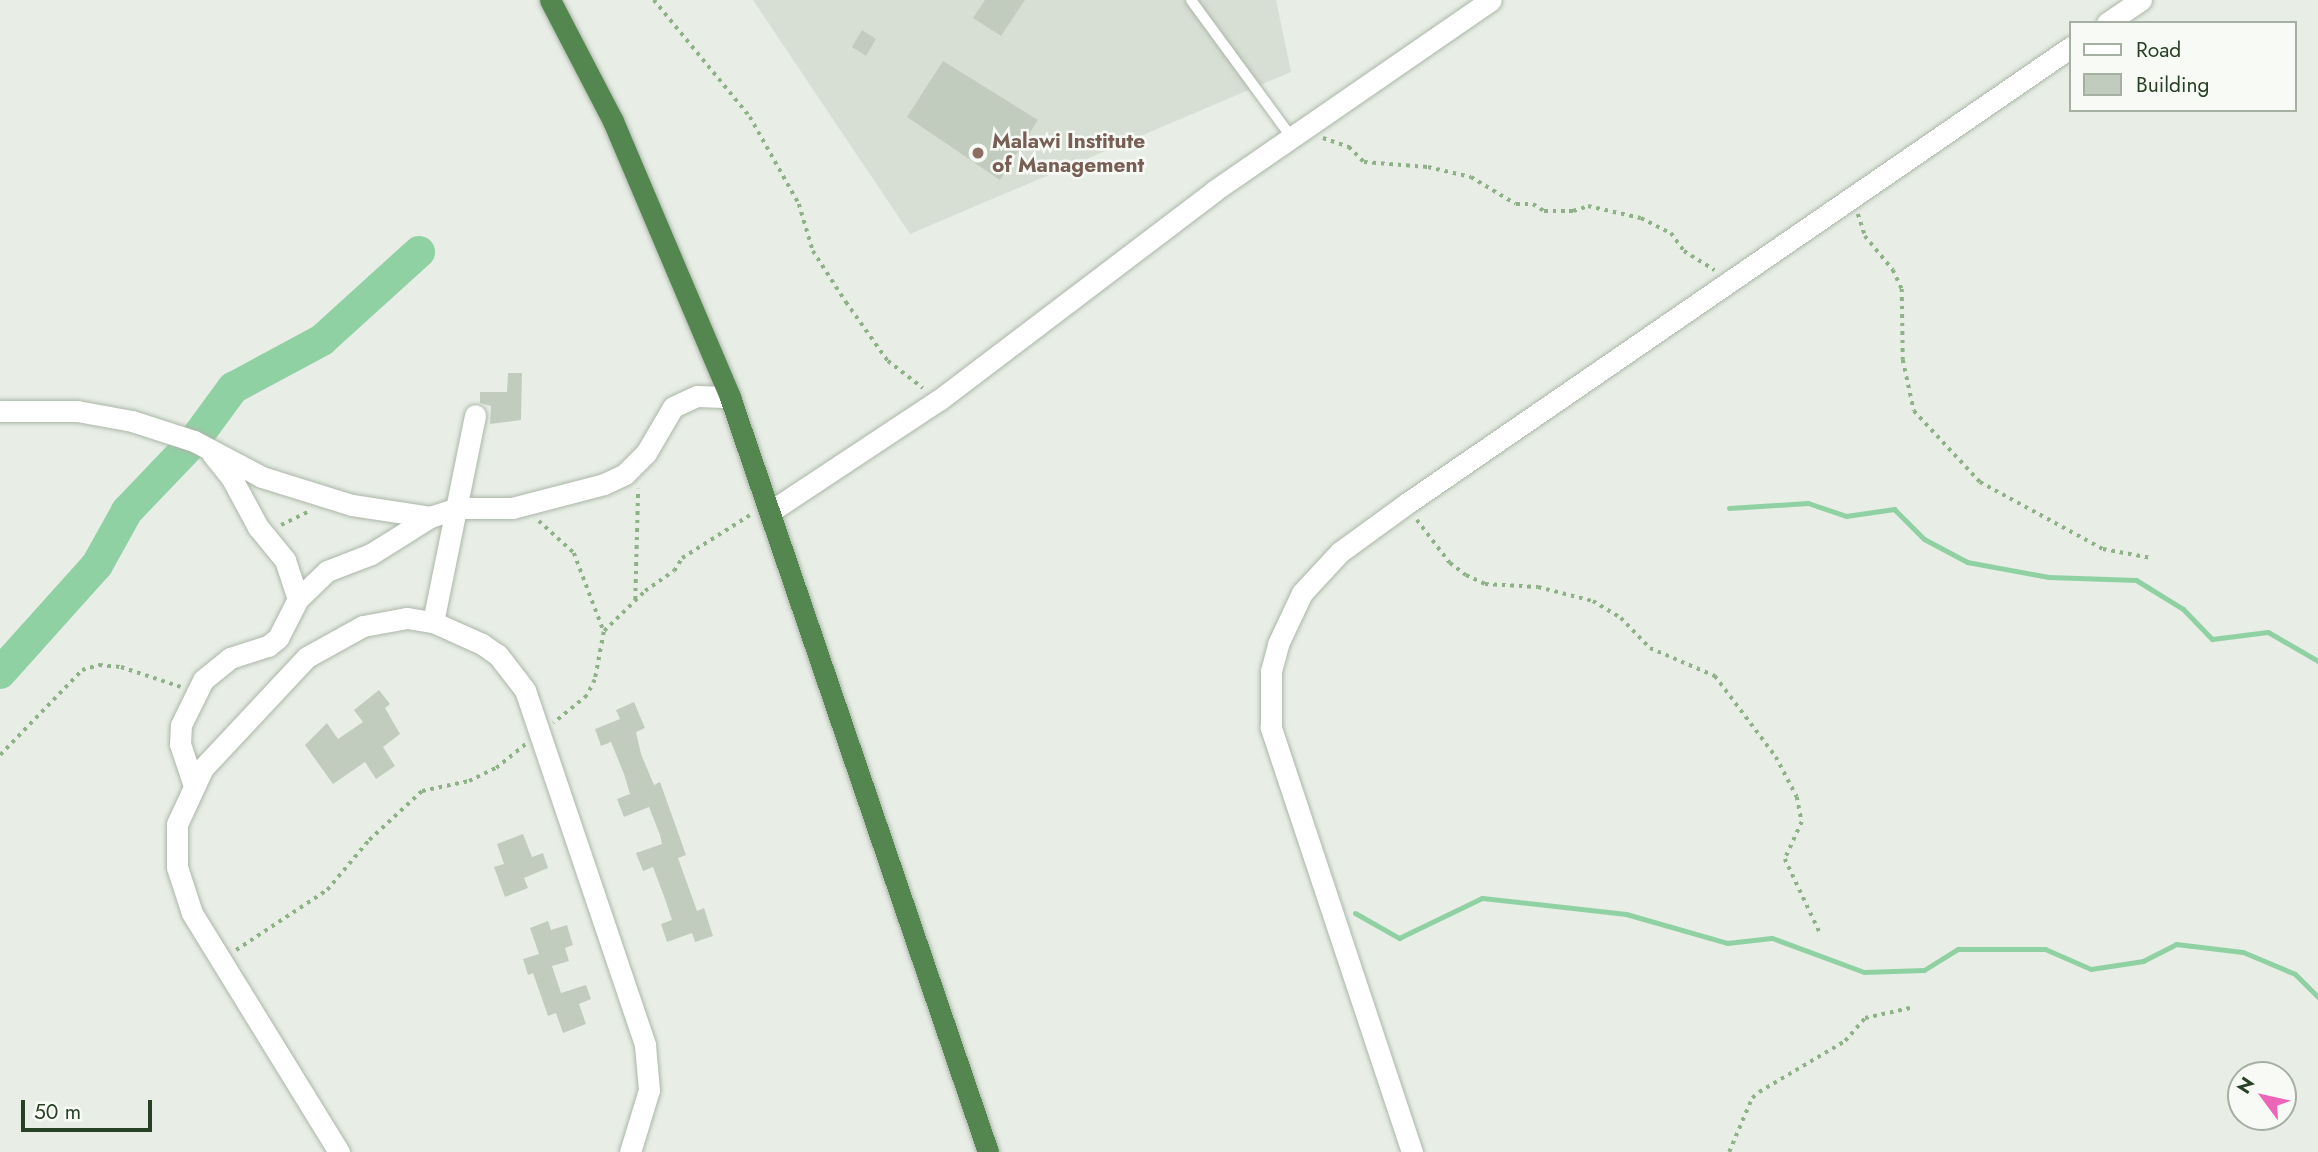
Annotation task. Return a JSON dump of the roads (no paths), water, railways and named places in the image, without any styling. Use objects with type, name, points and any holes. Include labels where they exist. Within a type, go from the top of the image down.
[{"type":"highway","points":[[550,0],[635,170],[730,397],[988,1152]]},
{"type":"street","points":[[769,506],[939,400],[1214,191],[1491,0]]},
{"type":"street","points":[[2110,21],[2141,0]]},
{"type":"street","points":[[1412,1152],[1310,854],[1271,727],[1268,699],[1278,645],[1302,593],[1340,552],[1406,504],[2070,48]]},
{"type":"street","points":[[193,783],[180,744],[181,725],[203,680],[230,658],[268,646],[278,638],[298,599],[327,571],[371,554],[430,517],[458,508],[512,508],[604,484],[625,474],[646,453],[665,418],[684,400],[730,397]]},
{"type":"street","points":[[0,411],[77,411],[132,421],[194,440],[262,477],[328,498],[401,515],[430,517]]},
{"type":"street","points":[[433,622],[475,415]]},
{"type":"street","points":[[194,440],[231,477],[258,527],[285,561],[298,599]]},
{"type":"street","points":[[338,1152],[192,913],[177,867],[177,824],[193,783],[255,709],[307,657],[340,635],[381,621],[407,618],[433,622],[498,655],[525,690],[645,1045],[649,1090],[630,1152]]},
{"type":"lane","points":[[1191,0],[1301,132]]},
{"type":"waterway","points":[[0,673],[97,565],[127,511],[194,441],[233,388],[322,340],[419,252]]},
{"type":"waterway","points":[[1729,508],[1808,503],[1846,516],[1894,509],[1924,539],[1967,562],[2049,577],[2136,580],[2183,609],[2212,639],[2268,632],[2318,661]]},
{"type":"waterway","points":[[1355,913],[1399,938],[1482,898],[1626,914],[1727,943],[1772,938],[1864,972],[1924,970],[1958,949],[2045,949],[2091,969],[2143,961],[2176,944],[2243,952],[2295,974],[2318,997]]},
{"type":"place","name":"Malawi Institute of Management","points":[[978,153]]}]
